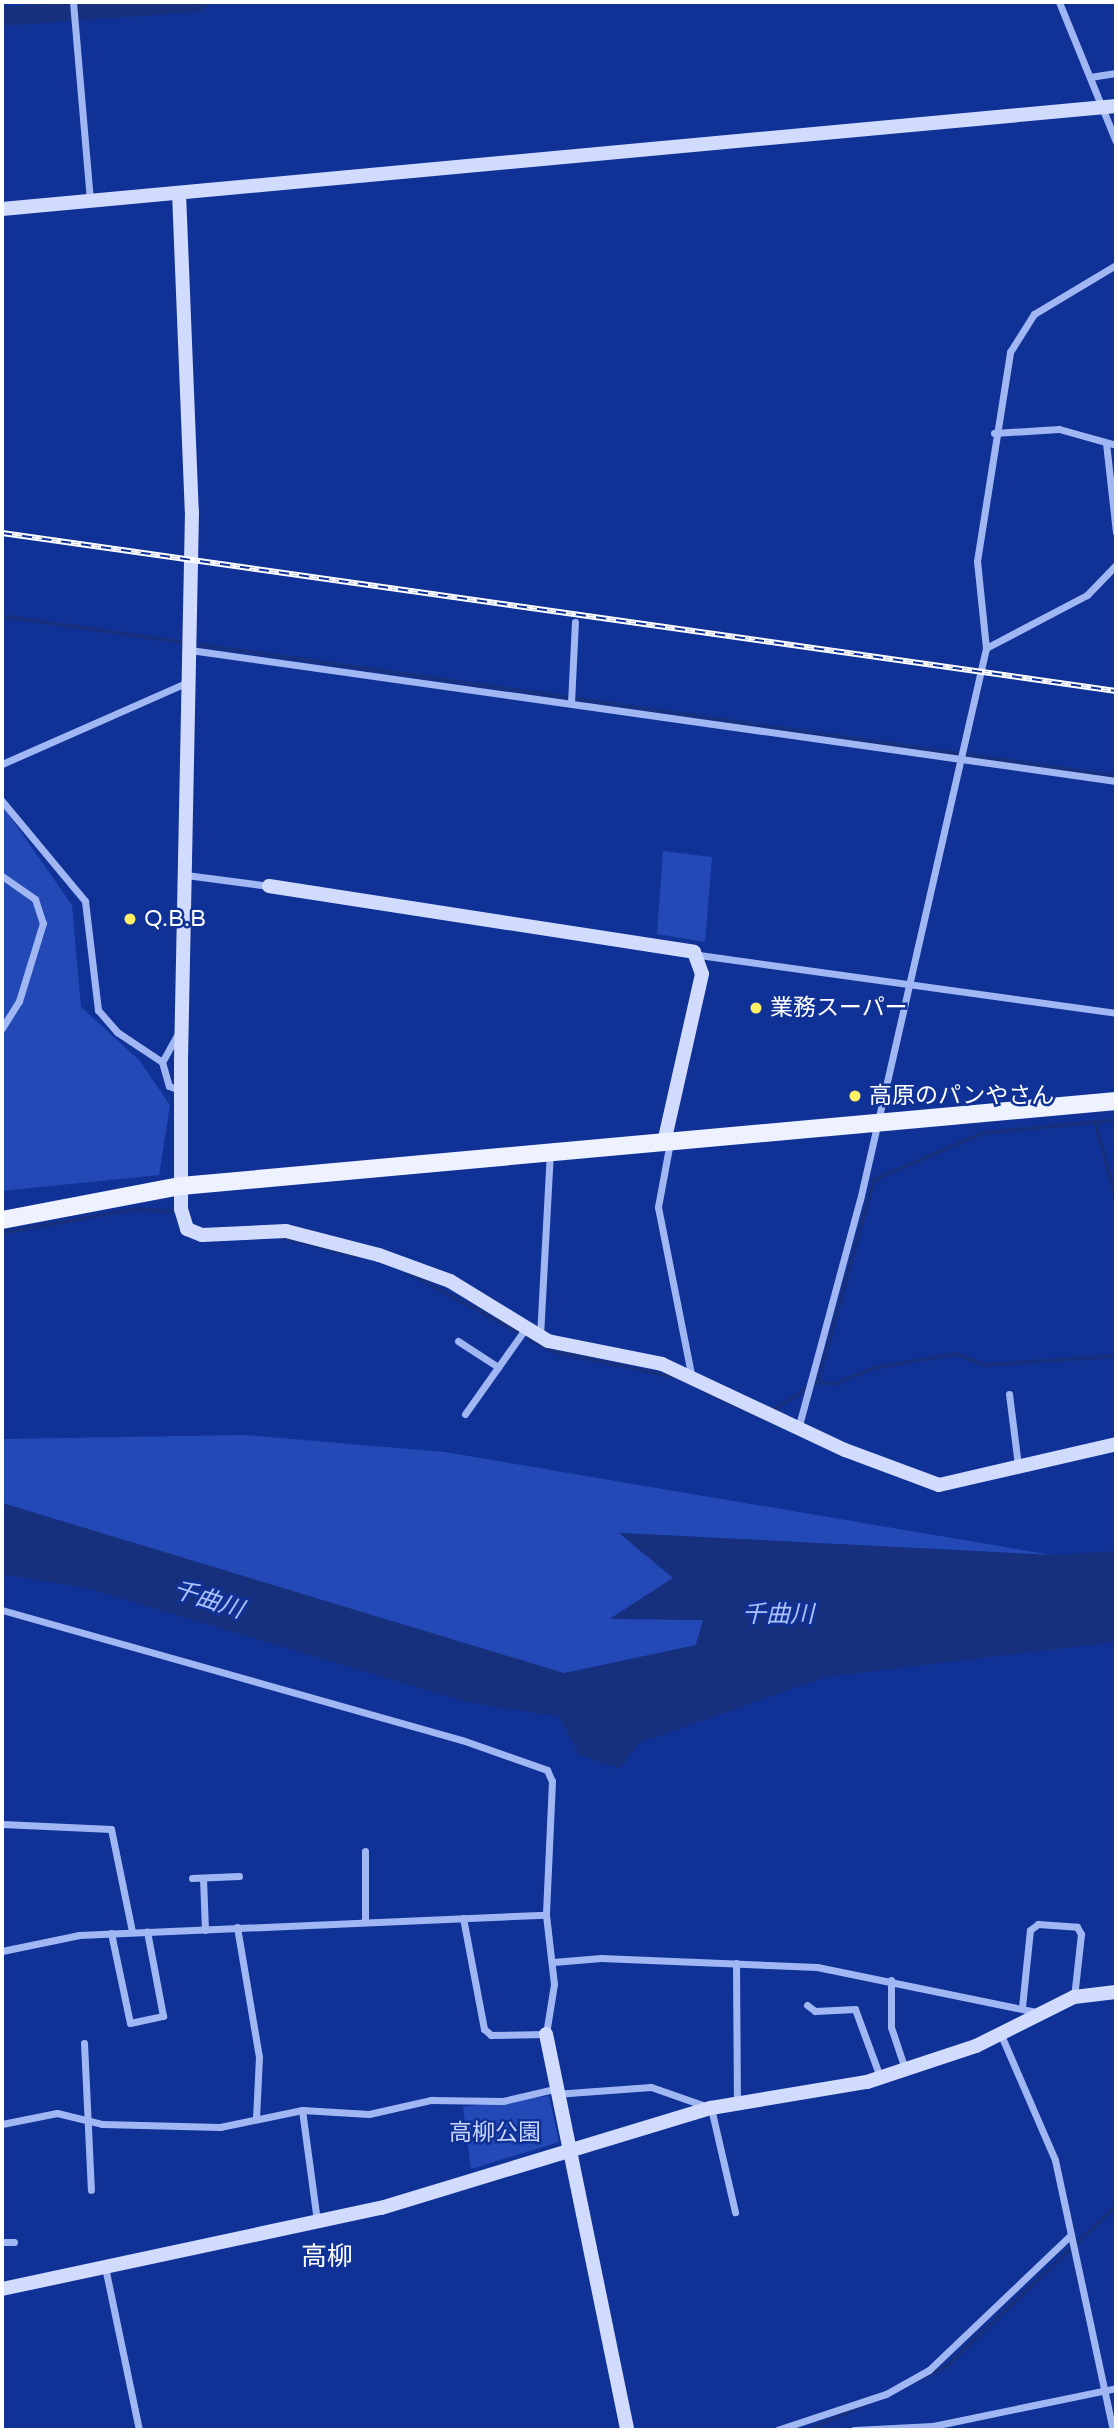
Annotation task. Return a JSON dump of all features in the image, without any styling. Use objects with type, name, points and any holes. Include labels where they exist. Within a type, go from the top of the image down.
[{"type":"main road","points":[[2,1220],[181,1186],[1116,1101]]},
{"type":"street","points":[[1059,2],[1090,77],[1109,107],[1116,142]]},
{"type":"street","points":[[73,8],[90,201]]},
{"type":"street","points":[[1090,77],[1116,73]]},
{"type":"street","points":[[2,209],[1109,107]]},
{"type":"street","points":[[179,193],[191,452],[181,1216],[192,1234],[286,1231],[379,1255],[450,1281],[539,1336],[662,1364],[798,1429],[939,1485],[1116,1444]]},
{"type":"street","points":[[798,1429],[878,1123],[986,648],[977,561],[994,433],[1019,330],[1045,306],[1116,265]]},
{"type":"street","points":[[994,433],[1059,429],[1116,445]]},
{"type":"street","points":[[1106,443],[1116,532]]},
{"type":"street","points":[[986,648],[1087,595],[1116,565]]},
{"type":"street","points":[[571,700],[575,622]]},
{"type":"street","points":[[190,650],[571,700],[1116,781]]},
{"type":"street","points":[[2,764],[188,681]]},
{"type":"street","points":[[2,801],[85,901],[98,1010],[117,1032],[162,1062],[169,1086],[182,1091]]},
{"type":"street","points":[[186,875],[699,955],[910,982],[1116,1013]]},
{"type":"street","points":[[2,876],[36,899],[43,923],[19,1001],[2,1028]]},
{"type":"street","points":[[692,1378],[658,1207],[667,1142],[702,974],[699,955]]},
{"type":"street","points":[[162,1062],[182,1028]]},
{"type":"street","points":[[539,1336],[550,1153]]},
{"type":"street","points":[[465,1414],[526,1328]]},
{"type":"street","points":[[458,1341],[498,1367]]},
{"type":"street","points":[[1009,1394],[1018,1465]]},
{"type":"street","points":[[2,1610],[461,1740],[547,1770],[552,1781],[546,1915],[553,1962],[546,2034],[554,2091],[627,2430]]},
{"type":"street","points":[[2,1824],[111,1829],[132,1931]]},
{"type":"street","points":[[365,1852],[365,1922]]},
{"type":"street","points":[[192,1878],[239,1876]]},
{"type":"street","points":[[203,1878],[205,1930]]},
{"type":"street","points":[[2,1951],[132,1931],[546,1915]]},
{"type":"street","points":[[463,1918],[487,2033],[546,2034]]},
{"type":"street","points":[[1022,2007],[1030,1930],[1038,1924],[1077,1927],[1081,1934],[1074,1997]]},
{"type":"street","points":[[237,1927],[259,2057],[256,2118]]},
{"type":"street","points":[[111,1933],[130,2023],[163,2016],[147,1931]]},
{"type":"street","points":[[553,1962],[736,1963],[817,1967],[1022,2007],[1042,2014]]},
{"type":"street","points":[[736,1963],[737,2104]]},
{"type":"street","points":[[891,1980],[891,2027],[905,2070]]},
{"type":"street","points":[[2,2289],[318,2222],[711,2109],[880,2078],[1001,2035],[1074,1997],[1116,1992]]},
{"type":"street","points":[[807,2005],[815,2011],[855,2009],[880,2078]]},
{"type":"street","points":[[1001,2035],[1055,2160],[1113,2430]]},
{"type":"street","points":[[84,2043],[91,2190]]},
{"type":"street","points":[[2,2124],[57,2113],[86,2121],[220,2127],[302,2110],[369,2114],[431,2100],[503,2101],[554,2091],[651,2087],[711,2109]]},
{"type":"street","points":[[711,2109],[735,2212]]},
{"type":"street","points":[[302,2110],[318,2222]]},
{"type":"street","points":[[777,2430],[886,2394],[921,2375],[1071,2238]]},
{"type":"street","points":[[2,2242],[14,2242]]},
{"type":"street","points":[[105,2267],[139,2430]]},
{"type":"street","points":[[854,2430],[933,2426],[1116,2388]]},
{"type":"green space","points":[[2,805],[72,905],[81,1007],[139,1060],[170,1105],[159,1175],[2,1191]]},
{"type":"green space","points":[[663,851],[712,857],[705,942],[657,934]]},
{"type":"green space","points":[[244,1435],[445,1452],[1052,1555],[620,1533],[673,1578],[611,1618],[704,1620],[695,1646],[564,1674],[2,1503],[2,1439]]},
{"type":"green space","name":"高柳公園","points":[[549,2096],[559,2142],[471,2169],[463,2107]]},
{"type":"water","name":"千曲川","points":[[2,1503],[564,1673],[696,1645],[703,1620],[610,1619],[673,1578],[619,1533],[1052,1555],[1116,1551],[1116,1642],[826,1677],[639,1743],[620,1769],[579,1755],[559,1717],[466,1702],[82,1587],[2,1575]]},
{"type":"waterway","points":[[2,16],[197,2]]},
{"type":"waterway","points":[[2,616],[180,642]]},
{"type":"waterway","points":[[200,645],[1116,776]]},
{"type":"waterway","points":[[812,1386],[818,1382],[874,1180],[983,1133],[1116,1120]]},
{"type":"waterway","points":[[1096,1123],[1116,1198]]},
{"type":"waterway","points":[[2,1233],[137,1209],[171,1212]]},
{"type":"waterway","points":[[283,1238],[355,1256]]},
{"type":"waterway","points":[[409,1273],[518,1332]]},
{"type":"waterway","points":[[528,1338],[556,1352],[674,1377]]},
{"type":"waterway","points":[[818,1382],[835,1384],[874,1368],[955,1354],[985,1365],[1116,1356]]},
{"type":"waterway","points":[[773,1410],[805,1390]]},
{"type":"waterway","points":[[706,1392],[768,1420]]},
{"type":"waterway","points":[[809,2430],[946,2367],[1116,2206]]},
{"type":"railway","points":[[2,533],[1116,691]]},
{"type":"place","name":"Q.B.B","points":[[130,919]]},
{"type":"place","name":"業務スーパー","points":[[756,1008]]},
{"type":"place","name":"高原のパンやさん","points":[[855,1096]]},
{"type":"district","name":"高柳","points":[[327,2257]]}]
